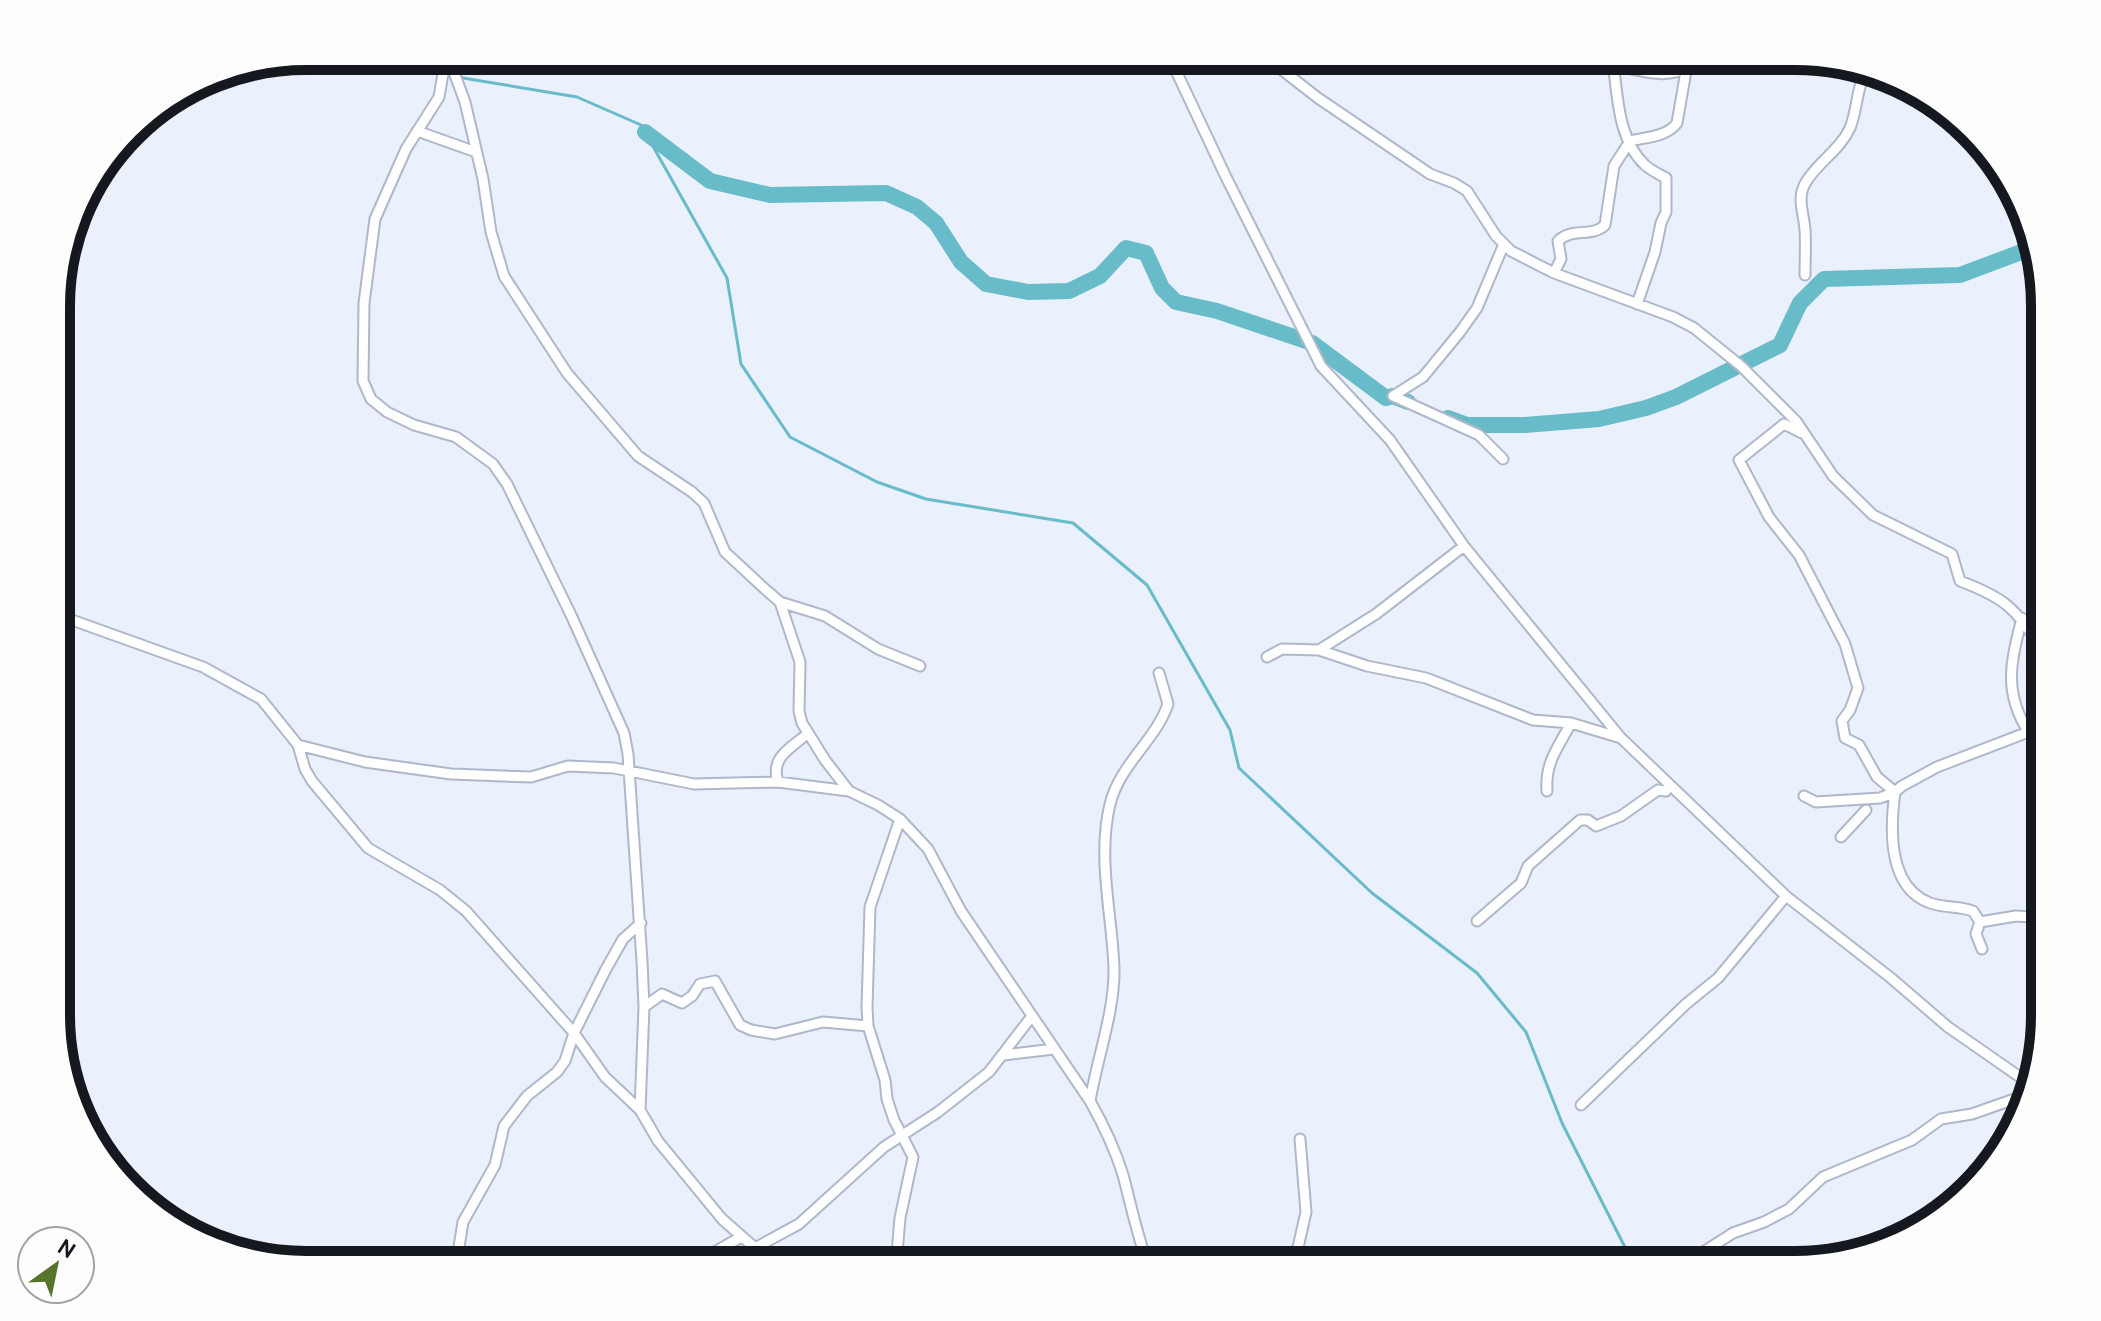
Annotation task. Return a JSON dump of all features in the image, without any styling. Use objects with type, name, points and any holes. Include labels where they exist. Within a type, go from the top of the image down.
[{"type":"street","points":[[444,70],[439,97],[406,149],[375,219],[364,303],[363,381],[371,399],[379,406],[414,425],[456,437],[493,464],[507,484],[571,615],[624,733],[630,769],[632,842],[641,923],[644,1007],[640,1110]]},
{"type":"street","points":[[452,70],[465,102],[491,232],[504,276],[558,360],[638,456],[704,503],[725,552],[780,602],[825,616],[878,649],[920,666]]},
{"type":"street","points":[[1176,70],[1321,366],[1390,440],[1464,546],[1621,738],[1786,896],[1948,1027],[2021,1078]]},
{"type":"street","points":[[1282,70],[1430,174],[1467,191],[1496,236],[1530,262],[1673,317],[1713,342],[1796,421],[1833,476],[1873,515],[1952,554],[1960,581],[1990,593],[2016,610],[2030,630]]},
{"type":"street","points":[[1614,70],[1618,105],[1630,141],[1644,164],[1666,178],[1666,212],[1637,304]]},
{"type":"street","points":[[1554,273],[1561,259],[1558,241],[1564,235],[1599,231],[1605,225],[1614,166],[1630,141],[1672,130],[1680,115],[1686,71],[1661,74],[1649,70]]},
{"type":"street","points":[[1805,275],[1802,189],[1818,166],[1844,139],[1851,125],[1862,81]]},
{"type":"street","points":[[417,131],[476,152]]},
{"type":"street","points":[[1503,459],[1479,435],[1393,396],[1423,377],[1460,332],[1477,308],[1504,244]]},
{"type":"street","points":[[1808,437],[1784,424],[1739,460],[1769,517],[1799,555],[1845,644],[1858,688],[1842,721],[1845,738],[1859,745],[1877,777],[1895,792]]},
{"type":"street","points":[[1319,650],[1376,614],[1464,546]]},
{"type":"street","points":[[780,602],[800,662],[799,711],[807,734],[849,791]]},
{"type":"street","points":[[1804,796],[1816,802],[1871,799],[1895,792],[1937,767],[2028,731],[2013,705],[2011,693],[2014,647],[2022,618]]},
{"type":"street","points":[[70,619],[177,656],[261,699],[298,745],[312,781],[368,848],[440,890],[466,911],[574,1033],[605,1077],[640,1110],[658,1141],[696,1190],[741,1237],[760,1251]]},
{"type":"street","points":[[1267,657],[1282,649],[1304,647],[1319,650],[1367,666],[1434,681],[1533,720],[1571,723],[1621,738]]},
{"type":"street","points":[[1090,1101],[1112,998],[1111,922],[1104,876],[1106,832],[1111,801],[1124,771],[1168,704],[1159,673]]},
{"type":"street","points":[[1547,791],[1548,765],[1571,723]]},
{"type":"street","points":[[778,782],[775,771],[777,762],[807,734]]},
{"type":"street","points":[[298,745],[365,762],[451,774],[531,777],[568,766],[630,769],[694,784],[778,782],[849,791],[900,819],[928,849],[961,911],[1090,1101],[1104,1126],[1122,1173],[1142,1250]]},
{"type":"street","points":[[1477,921],[1521,883],[1528,866],[1580,820],[1588,820],[1596,826],[1621,816],[1658,790],[1666,791]]},
{"type":"street","points":[[1895,792],[1890,827],[1899,870],[1908,887],[1929,902],[1973,911],[1980,922]]},
{"type":"street","points":[[1841,837],[1866,810]]},
{"type":"street","points":[[897,1251],[900,1218],[913,1157],[887,1099],[885,1080],[868,1026],[870,907],[900,819]]},
{"type":"street","points":[[1581,1105],[1686,1004],[1718,978],[1786,896]]},
{"type":"street","points":[[1980,922],[2030,917]]},
{"type":"street","points":[[1980,922],[1976,934],[1982,949]]},
{"type":"street","points":[[458,1251],[463,1222],[495,1165],[504,1126],[527,1096],[557,1072],[619,945],[641,923]]},
{"type":"street","points":[[644,1007],[662,994],[682,1003],[692,996],[700,984],[711,980],[718,983],[740,1025],[751,1030],[775,1034],[823,1022],[868,1026]]},
{"type":"street","points":[[755,1248],[799,1224],[876,1154],[989,1072],[1032,1016]]},
{"type":"street","points":[[1004,1055],[1054,1049]]},
{"type":"street","points":[[1706,1250],[1733,1233],[1789,1209],[1823,1177],[1912,1140],[1941,1119],[1972,1114],[2015,1099]]},
{"type":"street","points":[[1297,1250],[1306,1212],[1300,1139]]},
{"type":"street","points":[[717,1251],[741,1237]]},
{"type":"waterway","points":[[439,70],[457,77],[577,97],[641,125],[727,278],[741,364],[790,437],[877,482],[926,499],[1073,523],[1147,585],[1230,730],[1239,768],[1372,893],[1477,973],[1526,1032],[1562,1123],[1626,1250]]},
{"type":"waterway","points":[[645,132],[710,181],[770,195],[886,193],[917,207],[936,223],[961,262],[986,284],[1028,292],[1069,291],[1100,276],[1126,248],[1146,253],[1162,288],[1176,302],[1217,311],[1312,343],[1386,398],[1393,396],[1408,402]]},
{"type":"waterway","points":[[1448,418],[1467,425],[1525,425],[1599,419],[1646,408],[1676,397],[1780,345],[1800,303],[1824,279],[1960,275],[2024,251]]}]
